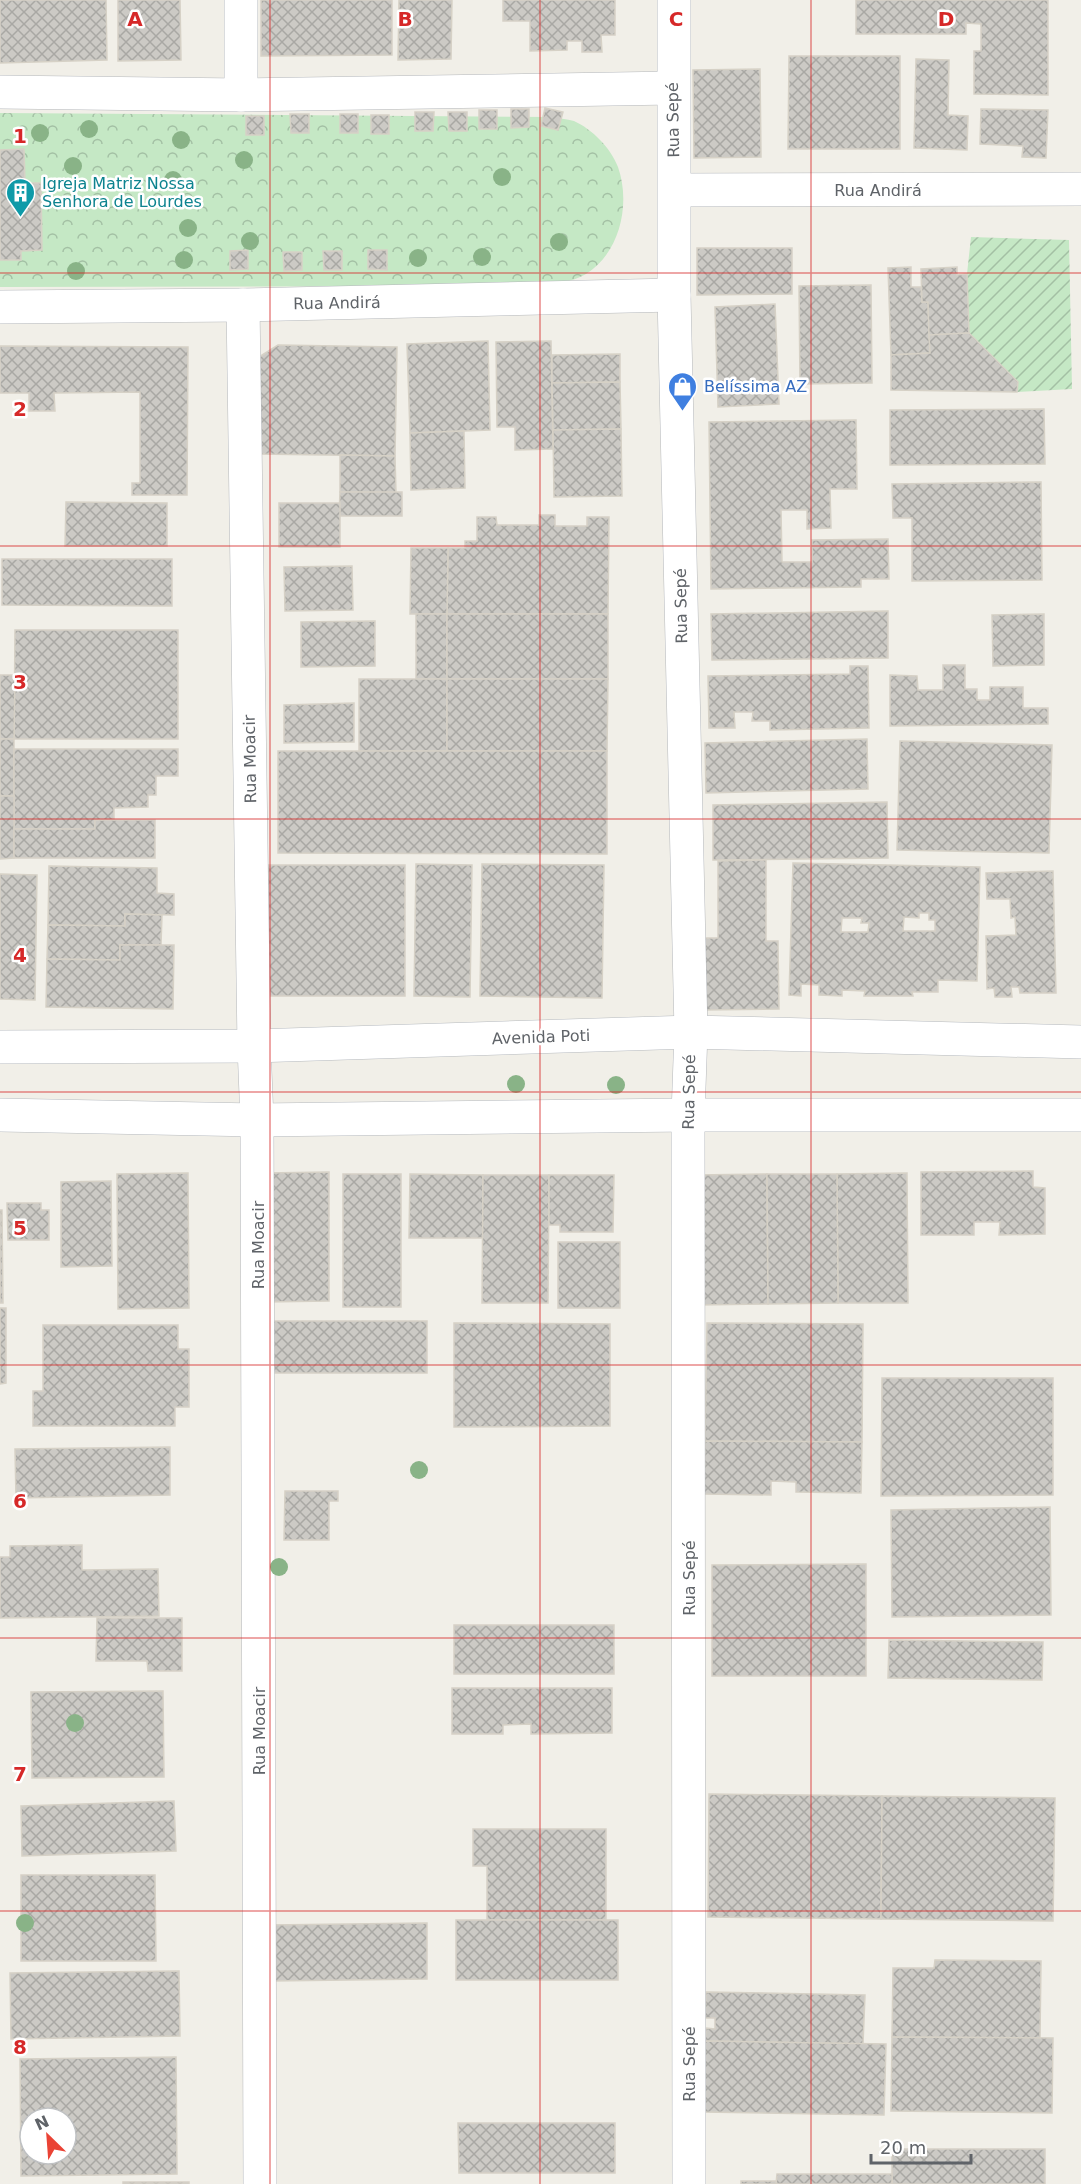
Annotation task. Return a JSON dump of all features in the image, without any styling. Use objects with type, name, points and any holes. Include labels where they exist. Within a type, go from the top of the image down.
[{"type":"street","points":[[241,95],[242,0]]},
{"type":"street","name":"Rua Sepé","points":[[674,0],[672,88],[675,190],[674,295],[691,1032],[688,1115],[689,2184]]},
{"type":"street","points":[[0,92],[241,95],[672,88]]},
{"type":"street","name":"Rua Andirá","points":[[675,190],[1081,189]]},
{"type":"street","name":"Rua Andirá","points":[[0,307],[243,305],[674,295]]},
{"type":"street","name":"Rua Moacir","points":[[243,305],[257,1120],[260,2184]]},
{"type":"street","name":"Avenida Poti","points":[[0,1047],[254,1046],[691,1032],[1081,1042]]},
{"type":"street","points":[[0,1115],[257,1120],[688,1115],[1081,1115]]},
{"type":"green space","points":[[0,113],[551,117],[574,121],[600,140],[611,153],[622,181],[623,212],[614,241],[598,265],[575,279],[541,286],[0,287]]},
{"type":"green space","points":[[971,237],[1069,240],[1072,389],[1017,392],[1017,382],[969,333],[967,274]]},
{"type":"building","points":[[0,0],[106,0],[107,60],[0,63]]},
{"type":"building","points":[[118,0],[180,0],[181,60],[118,61]]},
{"type":"building","points":[[261,0],[392,0],[392,55],[261,56]]},
{"type":"building","points":[[399,0],[452,0],[451,59],[398,60]]},
{"type":"building","points":[[503,0],[615,0],[615,35],[601,35],[602,52],[582,52],[582,41],[567,41],[567,50],[530,51],[530,21],[503,21]]},
{"type":"building","points":[[856,0],[1048,0],[1048,95],[974,94],[974,51],[981,51],[981,24],[966,23],[966,34],[856,34]]},
{"type":"building","points":[[789,56],[900,56],[900,149],[788,149]]},
{"type":"building","points":[[916,59],[949,60],[948,115],[968,116],[967,150],[914,148]]},
{"type":"building","points":[[760,69],[761,157],[694,158],[693,70]]},
{"type":"building","points":[[545,108],[563,112],[558,130],[541,126]]},
{"type":"building","points":[[511,109],[529,109],[529,127],[511,128]]},
{"type":"building","points":[[981,109],[1048,110],[1046,158],[1022,157],[1023,146],[980,144]]},
{"type":"building","points":[[479,110],[497,110],[497,129],[479,129]]},
{"type":"building","points":[[415,112],[434,112],[433,131],[415,131]]},
{"type":"building","points":[[448,112],[467,112],[467,131],[449,131]]},
{"type":"building","points":[[290,114],[309,114],[309,133],[291,133]]},
{"type":"building","points":[[340,114],[358,114],[358,133],[340,133]]},
{"type":"building","points":[[371,115],[389,115],[389,134],[371,134]]},
{"type":"building","points":[[246,116],[264,116],[264,135],[246,135]]},
{"type":"building","name":"Igreja Matriz Nossa Senhora de Lourdes","points":[[24,149],[25,183],[41,183],[42,250],[21,251],[21,260],[0,260],[0,150]]},
{"type":"building","points":[[697,248],[792,248],[792,294],[697,295]]},
{"type":"building","points":[[248,250],[248,269],[230,270],[230,251]]},
{"type":"building","points":[[368,250],[387,250],[387,270],[368,269]]},
{"type":"building","points":[[323,251],[342,251],[342,270],[324,270]]},
{"type":"building","points":[[283,252],[302,252],[302,270],[284,271]]},
{"type":"building","points":[[911,267],[911,287],[921,287],[922,302],[928,302],[930,353],[891,355],[888,268]]},
{"type":"building","points":[[957,267],[957,275],[967,274],[969,333],[929,335],[928,302],[922,302],[921,269]]},
{"type":"building","points":[[871,285],[872,383],[800,384],[799,286]]},
{"type":"building","points":[[775,304],[779,404],[718,407],[715,307]]},
{"type":"building","points":[[969,333],[1018,382],[1017,392],[891,390],[891,355],[930,353],[929,335]]},
{"type":"building","points":[[488,341],[490,430],[410,433],[407,344]]},
{"type":"building","points":[[551,341],[553,449],[515,450],[515,427],[497,427],[496,342]]},
{"type":"building","points":[[278,345],[397,347],[395,456],[258,454],[259,357]]},
{"type":"building","points":[[0,346],[188,347],[187,495],[132,495],[132,483],[140,483],[140,392],[54,393],[55,411],[29,411],[29,393],[0,393]]},
{"type":"building","points":[[620,354],[620,382],[552,383],[552,355]]},
{"type":"building","points":[[620,382],[621,429],[553,430],[552,383]]},
{"type":"building","points":[[1044,409],[1045,464],[890,465],[890,410]]},
{"type":"building","points":[[856,420],[857,489],[830,489],[831,528],[807,529],[807,510],[781,510],[782,562],[812,562],[812,540],[888,539],[889,579],[861,579],[861,587],[711,589],[709,422]]},
{"type":"building","points":[[621,429],[622,496],[554,497],[553,430]]},
{"type":"building","points":[[464,431],[465,488],[411,490],[410,433]]},
{"type":"building","points":[[340,455],[395,456],[396,493],[340,492]]},
{"type":"building","points":[[1041,482],[1042,580],[912,581],[912,518],[893,518],[892,484]]},
{"type":"building","points":[[340,492],[402,492],[402,516],[339,516]]},
{"type":"building","points":[[66,502],[167,503],[167,546],[65,546]]},
{"type":"building","points":[[279,503],[340,503],[340,547],[279,547]]},
{"type":"building","points":[[539,515],[555,515],[555,526],[587,526],[587,517],[609,517],[608,614],[447,614],[448,548],[465,548],[465,541],[477,541],[477,517],[496,517],[497,525],[539,525]]},
{"type":"building","points":[[411,548],[448,548],[447,614],[410,614]]},
{"type":"building","points":[[2,559],[172,559],[172,606],[2,605]]},
{"type":"building","points":[[352,566],[353,610],[285,611],[284,567]]},
{"type":"building","points":[[888,611],[888,658],[712,660],[711,614]]},
{"type":"building","points":[[416,614],[447,614],[447,679],[416,679]]},
{"type":"building","points":[[447,614],[608,614],[608,679],[447,679]]},
{"type":"building","points":[[1044,614],[1044,665],[993,666],[992,615]]},
{"type":"building","points":[[375,621],[375,666],[301,667],[301,622]]},
{"type":"building","points":[[15,630],[178,630],[178,739],[14,739]]},
{"type":"building","points":[[943,665],[965,665],[965,689],[977,689],[977,700],[990,700],[990,687],[1023,687],[1023,708],[1048,708],[1048,724],[890,726],[890,675],[917,676],[918,690],[943,690]]},
{"type":"building","points":[[850,666],[868,666],[869,728],[770,730],[770,721],[752,721],[753,712],[734,712],[735,728],[709,728],[708,676],[850,674]]},
{"type":"building","points":[[0,675],[15,675],[14,739],[0,739]]},
{"type":"building","points":[[359,679],[447,679],[447,751],[359,751]]},
{"type":"building","points":[[447,679],[608,679],[607,751],[447,751]]},
{"type":"building","points":[[354,703],[354,742],[284,743],[284,705]]},
{"type":"building","points":[[0,739],[14,739],[14,796],[0,796]]},
{"type":"building","points":[[867,739],[868,789],[706,793],[705,743]]},
{"type":"building","points":[[900,741],[1052,745],[1049,853],[897,850]]},
{"type":"building","points":[[14,749],[178,749],[178,776],[156,776],[156,795],[148,795],[148,807],[114,808],[114,820],[95,820],[95,829],[14,829]]},
{"type":"building","points":[[278,751],[607,751],[607,854],[278,853]]},
{"type":"building","points":[[0,796],[14,796],[14,858],[0,859]]},
{"type":"building","points":[[887,802],[888,858],[713,860],[713,805]]},
{"type":"building","points":[[95,820],[155,820],[155,858],[14,858],[14,829],[95,829]]},
{"type":"building","points":[[766,860],[766,941],[778,941],[779,1009],[702,1010],[702,938],[718,938],[718,861]]},
{"type":"building","points":[[793,863],[980,867],[977,981],[938,980],[938,992],[912,992],[913,996],[864,996],[865,991],[842,990],[842,996],[819,995],[819,985],[801,984],[801,996],[789,995]],"holes":[[[919,913],[929,913],[929,920],[935,920],[935,931],[903,931],[904,917],[919,918]],[[842,918],[862,918],[861,923],[869,923],[868,932],[841,932]]]},
{"type":"building","points":[[416,864],[472,865],[470,997],[414,996]]},
{"type":"building","points":[[482,864],[604,865],[602,998],[480,996]]},
{"type":"building","points":[[268,865],[405,865],[405,996],[267,996]]},
{"type":"building","points":[[49,866],[157,868],[157,893],[174,894],[174,915],[125,914],[125,926],[48,925]]},
{"type":"building","points":[[1053,871],[1056,993],[1020,993],[1019,987],[1011,987],[1012,997],[995,997],[994,988],[987,989],[986,936],[1016,935],[1015,917],[1011,918],[1010,899],[987,899],[986,873]]},
{"type":"building","points":[[0,874],[37,875],[35,1000],[0,999]]},
{"type":"building","points":[[125,914],[162,915],[161,945],[120,945],[120,960],[47,959],[48,925],[125,926]]},
{"type":"building","points":[[120,945],[174,945],[173,1009],[46,1007],[47,959],[120,960]]},
{"type":"building","points":[[1033,1171],[1033,1187],[1045,1188],[1045,1234],[999,1235],[1000,1222],[974,1222],[974,1235],[921,1235],[921,1172]]},
{"type":"building","points":[[329,1172],[329,1301],[265,1302],[265,1173]]},
{"type":"building","points":[[188,1173],[189,1308],[118,1309],[117,1174]]},
{"type":"building","points":[[907,1173],[908,1303],[838,1303],[837,1174]]},
{"type":"building","points":[[343,1174],[401,1174],[401,1307],[343,1307]]},
{"type":"building","points":[[410,1174],[483,1175],[483,1238],[409,1238]]},
{"type":"building","points":[[767,1174],[768,1304],[697,1305],[697,1175]]},
{"type":"building","points":[[767,1174],[837,1174],[838,1303],[768,1304]]},
{"type":"building","points":[[483,1175],[549,1175],[548,1303],[482,1303]]},
{"type":"building","points":[[549,1175],[614,1175],[613,1232],[560,1232],[560,1225],[549,1225]]},
{"type":"building","points":[[111,1181],[112,1266],[61,1267],[61,1182]]},
{"type":"building","points":[[7,1203],[41,1203],[41,1210],[49,1210],[49,1240],[8,1240]]},
{"type":"building","points":[[0,1210],[2,1210],[3,1303],[0,1303]]},
{"type":"building","points":[[558,1242],[620,1242],[620,1308],[558,1308]]},
{"type":"building","points":[[0,1308],[6,1308],[6,1383],[0,1384]]},
{"type":"building","points":[[268,1321],[427,1321],[427,1373],[268,1373]]},
{"type":"building","points":[[454,1323],[610,1324],[610,1426],[454,1427]]},
{"type":"building","points":[[707,1323],[863,1324],[862,1442],[705,1441]]},
{"type":"building","points":[[43,1325],[178,1325],[178,1349],[189,1349],[189,1407],[175,1407],[175,1426],[33,1426],[33,1391],[43,1391]]},
{"type":"building","points":[[882,1378],[1053,1378],[1053,1495],[881,1496]]},
{"type":"building","points":[[705,1441],[862,1442],[861,1493],[796,1492],[796,1482],[771,1481],[771,1495],[704,1494]]},
{"type":"building","points":[[170,1447],[170,1495],[16,1498],[15,1449]]},
{"type":"building","points":[[285,1491],[338,1491],[338,1501],[329,1501],[329,1540],[284,1540]]},
{"type":"building","points":[[1050,1507],[1051,1615],[892,1617],[891,1510]]},
{"type":"building","points":[[82,1545],[82,1570],[158,1569],[159,1616],[0,1618],[0,1557],[10,1557],[10,1546]]},
{"type":"building","points":[[866,1564],[866,1676],[712,1676],[712,1565]]},
{"type":"building","points":[[97,1618],[182,1618],[182,1671],[148,1671],[147,1661],[96,1661]]},
{"type":"building","points":[[454,1625],[614,1625],[614,1674],[454,1674]]},
{"type":"building","points":[[889,1640],[1043,1642],[1042,1680],[888,1678]]},
{"type":"building","points":[[452,1688],[612,1688],[612,1733],[531,1734],[531,1724],[503,1725],[503,1734],[452,1734]]},
{"type":"building","points":[[163,1691],[164,1777],[32,1778],[31,1692]]},
{"type":"building","points":[[709,1794],[882,1796],[881,1919],[708,1917]]},
{"type":"building","points":[[882,1796],[1055,1798],[1053,1921],[881,1919]]},
{"type":"building","points":[[174,1801],[176,1851],[22,1856],[21,1806]]},
{"type":"building","points":[[473,1829],[606,1829],[606,1920],[487,1920],[487,1866],[473,1866]]},
{"type":"building","points":[[21,1875],[155,1875],[156,1961],[21,1961]]},
{"type":"building","points":[[456,1920],[618,1920],[618,1980],[456,1980]]},
{"type":"building","points":[[427,1923],[427,1979],[271,1981],[270,1925]]},
{"type":"building","points":[[935,1960],[1041,1961],[1040,2038],[892,2037],[893,1968],[934,1968]]},
{"type":"building","points":[[179,1971],[180,2036],[11,2039],[10,1973]]},
{"type":"building","points":[[706,1992],[865,1995],[863,2044],[705,2041],[706,2028],[715,2029],[715,2018],[705,2018]]},
{"type":"building","points":[[892,2037],[1053,2038],[1052,2113],[891,2111]]},
{"type":"building","points":[[705,2041],[886,2044],[884,2115],[703,2112]]},
{"type":"building","points":[[176,2057],[177,2174],[21,2176],[21,2166],[78,2166],[78,2106],[20,2106],[20,2059]]},
{"type":"building","points":[[458,2123],[615,2123],[615,2173],[459,2173]]},
{"type":"building","points":[[892,2149],[1045,2149],[1045,2184],[892,2184]]},
{"type":"building","points":[[777,2174],[892,2174],[892,2184],[776,2184]]},
{"type":"building","points":[[741,2181],[776,2181],[776,2184],[741,2184]]},
{"type":"building","points":[[123,2182],[189,2182],[189,2184],[123,2184]]},
{"type":"place","name":"Igreja Matriz Nossa Senhora de Lourdes","points":[[21,218]]},
{"type":"place","name":"Belíssima AZ","points":[[683,412]]}]
